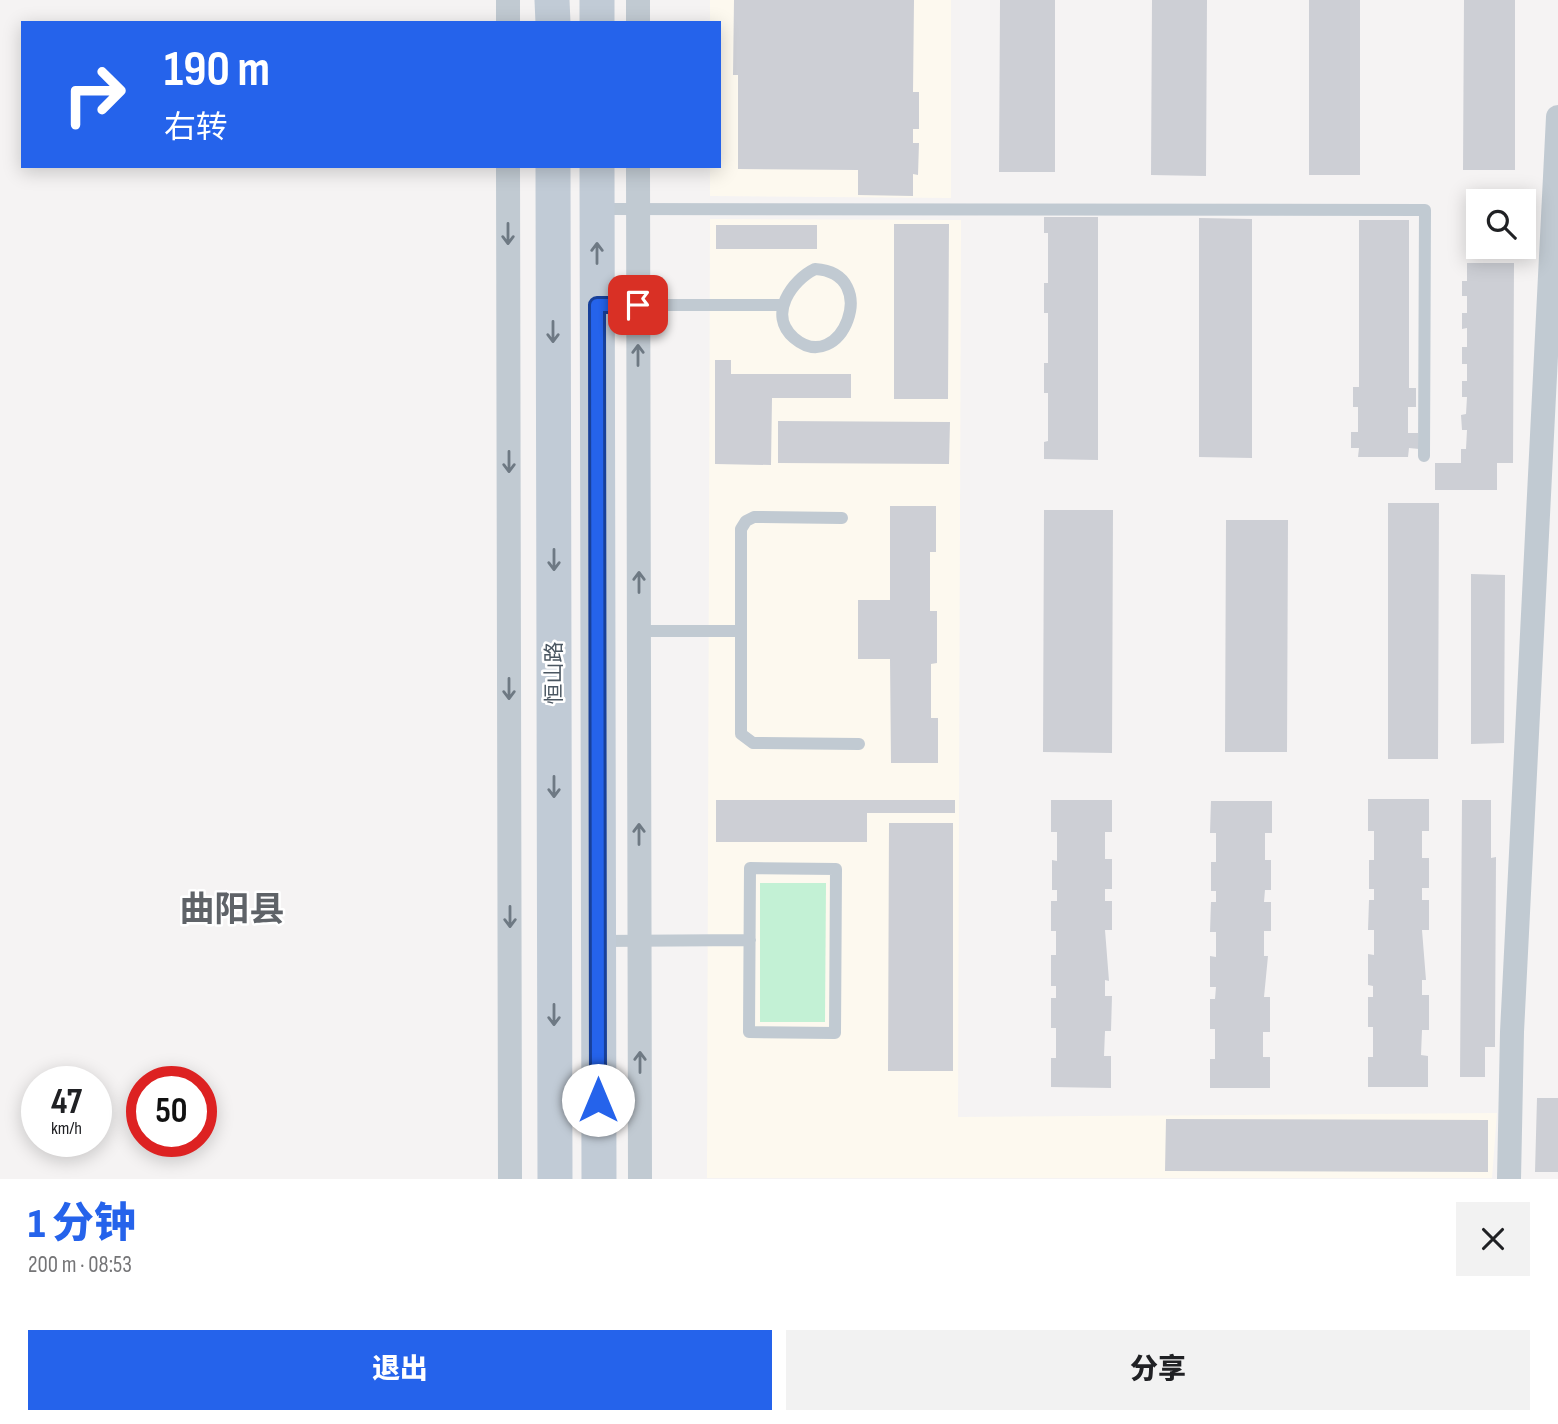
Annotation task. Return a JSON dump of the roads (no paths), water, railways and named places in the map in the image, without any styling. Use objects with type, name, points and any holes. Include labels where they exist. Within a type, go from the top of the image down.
[{"type":"main road","points":[[552,0],[552,21]]},
{"type":"main road","points":[[597,0],[597,21]]},
{"type":"main road","name":"恒山路","points":[[553,168],[555,1179]]},
{"type":"main road","name":"恒山路","points":[[597,168],[599,1179]]},
{"type":"street","points":[[508,0],[508,21]]},
{"type":"street","points":[[638,0],[638,21]]},
{"type":"street","points":[[1509,1179],[1512,1031],[1558,117]]},
{"type":"street","points":[[508,168],[510,1179]]},
{"type":"street","points":[[638,168],[640,1179]]},
{"type":"lane","points":[[597,209],[1425,210],[1424,456]]},
{"type":"lane","points":[[815,269],[826,270],[839,278],[848,292],[852,308],[848,323],[838,337],[824,345],[807,344],[793,337],[785,322],[783,305],[789,289],[800,276],[815,269]]},
{"type":"lane","points":[[597,305],[783,305]]},
{"type":"lane","points":[[842,518],[754,517],[746,521],[741,529],[741,734],[744,739],[753,743],[859,744]]},
{"type":"lane","points":[[639,631],[741,631]]},
{"type":"lane","points":[[750,868],[836,869],[835,1033],[749,1032],[750,940],[750,868]]},
{"type":"lane","points":[[598,941],[750,940]]},
{"type":"district","name":"曲阳县","points":[[232,910]]}]
